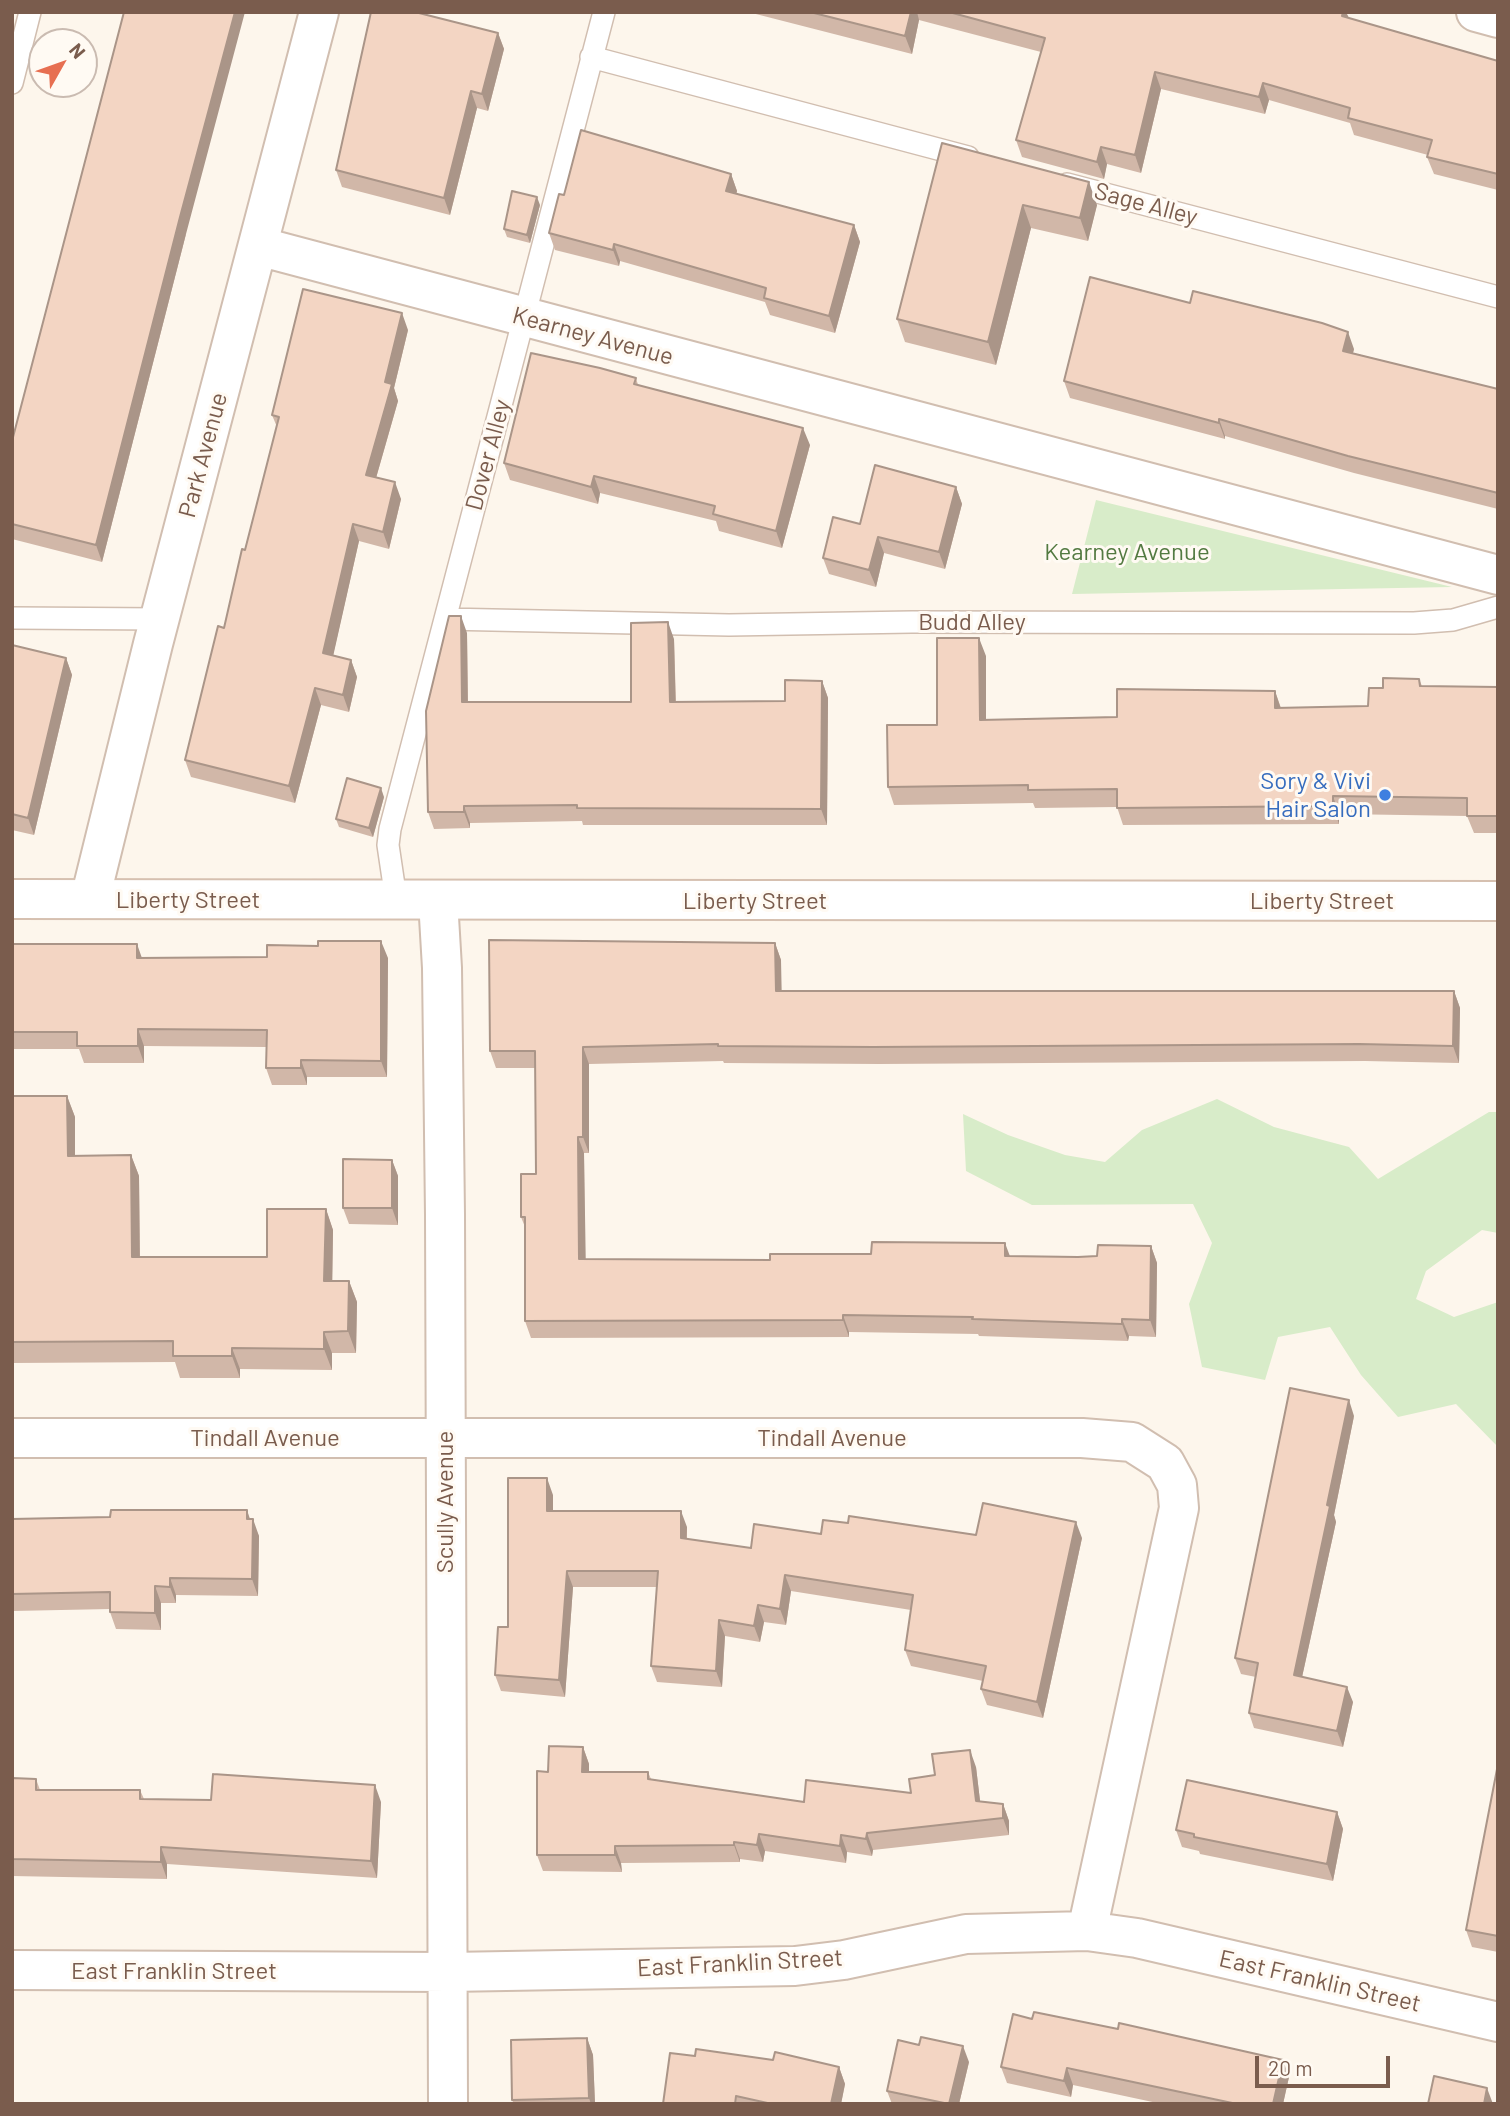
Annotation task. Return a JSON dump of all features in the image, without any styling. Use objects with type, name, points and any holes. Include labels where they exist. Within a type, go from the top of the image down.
[{"type":"street","name":"Park Avenue","points":[[90,900],[160,619],[319,12]]},
{"type":"street","points":[[1476,12],[1498,18]]},
{"type":"street","name":"Kearney Avenue","points":[[258,246],[1498,575]]},
{"type":"street","name":"Liberty Street","points":[[12,899],[1498,901]]},
{"type":"street","name":"Scully Avenue","points":[[438,900],[442,968],[448,2104]]},
{"type":"street","name":"Tindall Avenue","points":[[12,1438],[1082,1438],[1132,1442],[1165,1463],[1177,1485],[1179,1508],[1087,1931]]},
{"type":"street","name":"East Franklin Street","points":[[12,1970],[449,1972],[796,1966],[844,1960],[966,1934],[1087,1931],[1136,1938],[1498,2022]]},
{"type":"lane","points":[[12,83],[30,12]]},
{"type":"lane","name":"Dover Alley","points":[[396,899],[388,845],[390,830],[604,12]]},
{"type":"lane","points":[[591,57],[985,162]]},
{"type":"lane","name":"Sage Alley","points":[[1052,180],[1498,297]]},
{"type":"lane","name":"Budd Alley","points":[[445,619],[729,625],[912,622],[1414,623],[1454,621],[1498,607]]},
{"type":"lane","points":[[12,618],[160,619]]},
{"type":"green space","name":"Kearney Avenue","points":[[1096,500],[1452,587],[1072,594]]},
{"type":"green space","points":[[1217,1099],[1274,1127],[1349,1147],[1378,1179],[1489,1112],[1498,1112],[1498,1233],[1482,1230],[1426,1271],[1416,1299],[1454,1317],[1498,1302],[1498,1447],[1456,1404],[1398,1417],[1361,1375],[1330,1327],[1278,1337],[1265,1380],[1202,1367],[1189,1304],[1212,1243],[1193,1204],[1032,1205],[966,1171],[963,1114],[1008,1135],[1065,1155],[1105,1162],[1142,1130]]},
{"type":"building","points":[[124,12],[235,12],[96,545],[12,524],[12,441]]},
{"type":"building","points":[[371,12],[415,12],[498,33],[482,94],[471,91],[444,198],[336,170]]},
{"type":"building","points":[[810,12],[911,12],[905,36]]},
{"type":"building","points":[[949,12],[1343,12],[1342,16],[1498,61],[1498,174],[1427,157],[1432,140],[1348,118],[1350,108],[1263,83],[1259,97],[1155,72],[1135,155],[1101,147],[1097,162],[1016,140],[1045,38]]},
{"type":"building","points":[[581,130],[731,174],[726,191],[854,225],[829,316],[764,298],[766,288],[614,244],[613,250],[549,233],[559,194],[564,195]]},
{"type":"building","points":[[942,143],[1089,182],[1080,218],[1023,205],[988,342],[897,319]]},
{"type":"building","points":[[512,191],[537,197],[527,235],[504,229]]},
{"type":"building","points":[[1090,277],[1190,303],[1193,291],[1322,323],[1348,332],[1343,351],[1498,389],[1498,493],[1064,381]]},
{"type":"building","points":[[303,289],[402,313],[385,382],[392,384],[366,475],[395,482],[383,532],[353,524],[323,653],[351,660],[343,695],[315,688],[289,786],[185,760],[218,626],[224,628],[242,549],[245,550],[279,417],[272,415]]},
{"type":"building","points":[[531,353],[600,368],[636,378],[634,384],[803,428],[776,531],[713,514],[715,506],[594,476],[591,487],[504,463]]},
{"type":"building","points":[[875,465],[956,487],[939,552],[878,537],[869,570],[823,558],[833,517],[860,524]]},
{"type":"building","points":[[449,616],[461,616],[462,702],[631,702],[631,623],[668,622],[670,702],[785,701],[785,680],[822,681],[821,809],[577,808],[577,805],[464,806],[464,812],[428,812],[426,711]]},
{"type":"building","points":[[937,638],[979,638],[980,720],[1117,717],[1117,689],[1275,691],[1275,708],[1368,706],[1369,688],[1383,688],[1383,678],[1419,679],[1420,686],[1498,687],[1498,816],[1467,816],[1467,798],[1333,796],[1333,806],[1117,808],[1117,789],[1028,790],[1028,785],[888,787],[887,725],[937,725]]},
{"type":"building","points":[[12,645],[66,658],[28,818],[12,814]]},
{"type":"building","points":[[347,778],[381,788],[369,828],[336,819]]},
{"type":"building","points":[[489,940],[775,943],[776,991],[1454,991],[1453,1046],[1359,1044],[873,1047],[718,1044],[583,1047],[583,1137],[578,1137],[579,1259],[770,1260],[770,1254],[871,1254],[872,1242],[1005,1243],[1005,1256],[1097,1256],[1098,1245],[1151,1246],[1150,1320],[1122,1319],[1122,1324],[972,1319],[973,1317],[843,1315],[843,1320],[525,1321],[525,1217],[521,1217],[521,1174],[536,1174],[535,1051],[490,1051]]},
{"type":"building","points":[[318,941],[381,941],[381,1061],[301,1060],[301,1068],[266,1068],[267,1030],[138,1029],[138,1046],[77,1046],[77,1032],[12,1032],[12,944],[137,944],[137,958],[267,957],[267,945],[318,946]]},
{"type":"building","points":[[12,1096],[67,1096],[68,1156],[131,1155],[132,1257],[267,1257],[267,1209],[326,1209],[324,1281],[349,1281],[348,1331],[324,1332],[324,1349],[232,1348],[232,1356],[173,1356],[173,1341],[12,1342]]},
{"type":"building","points":[[343,1159],[392,1160],[392,1208],[343,1208]]},
{"type":"building","points":[[1290,1388],[1349,1400],[1327,1505],[1330,1506],[1294,1675],[1347,1687],[1337,1731],[1249,1713],[1258,1663],[1235,1658]]},
{"type":"building","points":[[508,1478],[547,1478],[547,1511],[681,1511],[681,1538],[751,1548],[754,1524],[821,1534],[823,1520],[848,1523],[849,1516],[976,1535],[983,1503],[1076,1522],[1037,1702],[981,1689],[986,1666],[905,1650],[913,1595],[785,1575],[780,1609],[758,1605],[754,1626],[719,1620],[716,1671],[651,1666],[658,1571],[567,1571],[559,1680],[495,1675],[498,1627],[508,1627]]},
{"type":"building","points":[[111,1510],[247,1510],[247,1519],[253,1519],[252,1579],[170,1578],[170,1587],[155,1586],[155,1613],[110,1612],[110,1592],[12,1594],[12,1519],[110,1517]]},
{"type":"building","points":[[549,1746],[583,1747],[582,1772],[648,1772],[648,1779],[804,1802],[806,1780],[911,1793],[909,1779],[935,1775],[932,1754],[970,1750],[976,1801],[1003,1804],[1003,1818],[867,1833],[866,1839],[841,1835],[840,1846],[759,1834],[757,1845],[734,1842],[734,1845],[615,1846],[615,1855],[537,1855],[537,1771],[548,1772]]},
{"type":"building","points":[[1498,1764],[1498,1936],[1466,1930]]},
{"type":"building","points":[[213,1774],[375,1785],[371,1861],[161,1847],[161,1862],[12,1859],[12,1778],[36,1779],[36,1790],[140,1790],[140,1799],[211,1800]]},
{"type":"building","points":[[1187,1780],[1337,1812],[1327,1864],[1194,1837],[1194,1834],[1176,1830]]},
{"type":"building","points":[[1034,2012],[1118,2029],[1119,2023],[1283,2060],[1273,2104],[1237,2104],[1067,2068],[1064,2081],[1001,2067],[1013,2014],[1032,2019]]},
{"type":"building","points":[[921,2037],[963,2046],[949,2104],[887,2091],[898,2040],[919,2045]]},
{"type":"building","points":[[587,2038],[589,2098],[512,2100],[511,2040]]},
{"type":"building","points":[[696,2049],[773,2060],[775,2052],[839,2067],[831,2104],[772,2104],[736,2096],[735,2104],[663,2104],[670,2053],[695,2056]]},
{"type":"building","points":[[1434,2076],[1487,2088],[1484,2104],[1428,2104]]},
{"type":"place","name":"Sory & Vivi Hair Salon","points":[[1385,795]]}]
